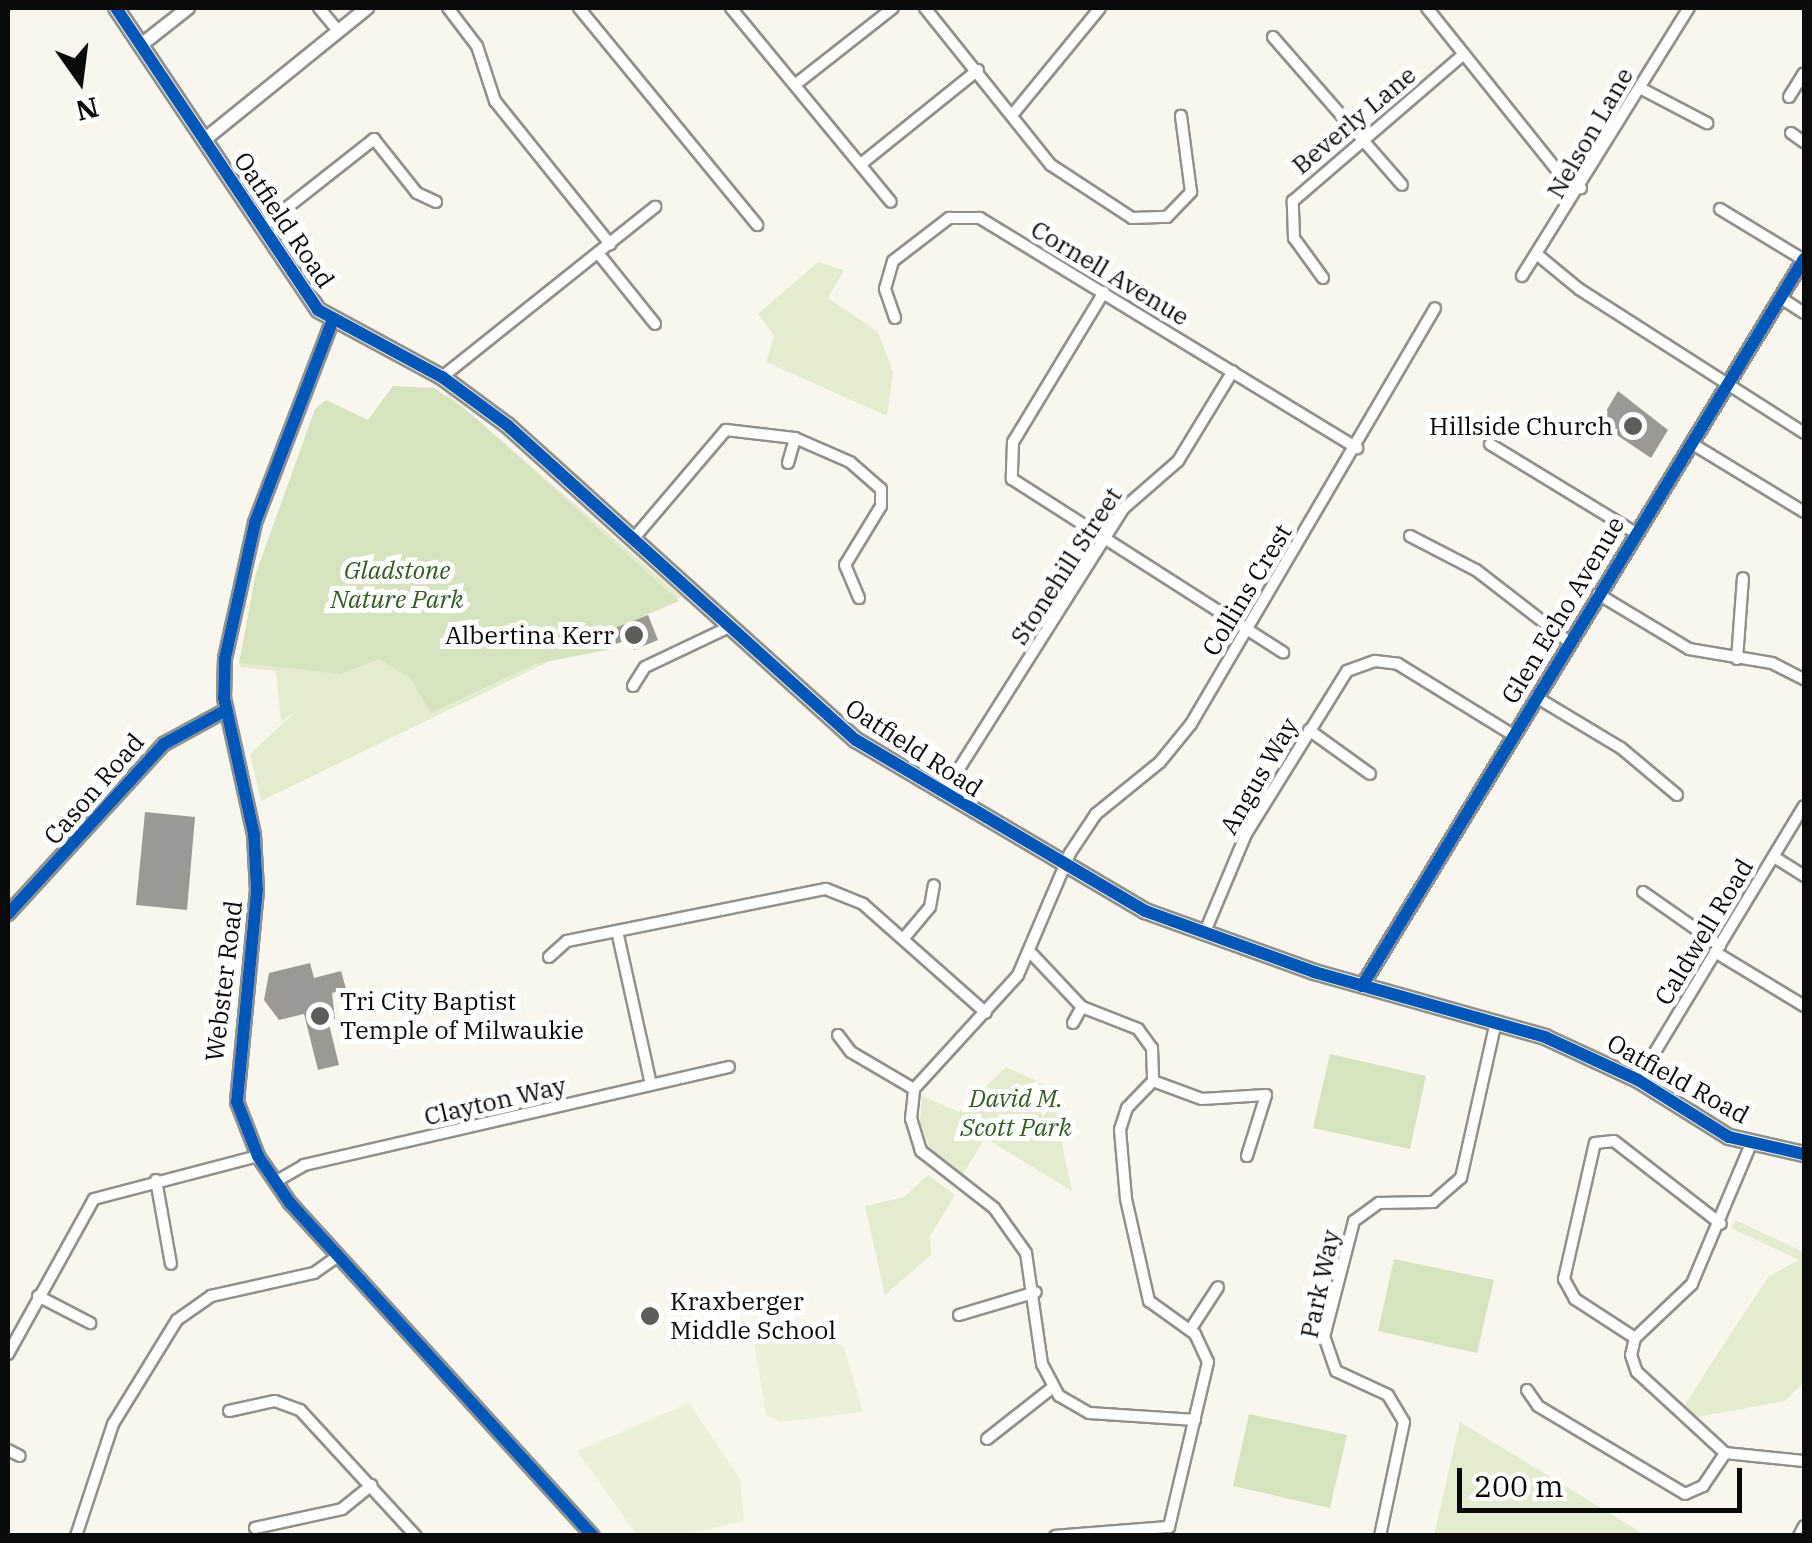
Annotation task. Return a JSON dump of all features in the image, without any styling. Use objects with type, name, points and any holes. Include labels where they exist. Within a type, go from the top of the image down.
[{"type":"main road","name":"Oatfield Road","points":[[116,8],[261,228],[332,322],[442,378],[634,538],[820,714],[1064,868],[1204,934],[1362,986],[1496,1021],[1638,1080],[1752,1144],[1804,1154]]},
{"type":"street","points":[[141,45],[188,8]]},
{"type":"street","points":[[319,8],[338,32]]},
{"type":"street","points":[[204,140],[367,8]]},
{"type":"street","points":[[448,8],[477,46],[495,100],[610,244]]},
{"type":"street","points":[[579,8],[756,225]]},
{"type":"street","points":[[731,8],[892,202]]},
{"type":"street","points":[[796,84],[894,8]]},
{"type":"street","points":[[925,8],[1060,173],[1132,218],[1168,217],[1194,180],[1182,116]]},
{"type":"street","points":[[1013,114],[1100,8]]},
{"type":"street","points":[[1427,8],[1565,180],[1581,188]]},
{"type":"street","name":"Nelson Lane","points":[[1522,276],[1540,256],[1689,8]]},
{"type":"street","points":[[1273,37],[1402,185]]},
{"type":"street","name":"Beverly Lane","points":[[1323,278],[1294,238],[1290,210],[1360,139],[1464,54]]},
{"type":"street","points":[[860,164],[978,70]]},
{"type":"street","points":[[1790,97],[1804,73]]},
{"type":"street","points":[[1640,88],[1707,122]]},
{"type":"street","points":[[1791,133],[1804,142]]},
{"type":"street","points":[[261,228],[374,138],[418,193],[436,202]]},
{"type":"street","points":[[442,378],[655,208]]},
{"type":"street","points":[[1720,209],[1804,260]]},
{"type":"street","name":"Cornell Avenue","points":[[895,318],[885,288],[893,261],[939,224],[964,216],[994,226],[1358,448]]},
{"type":"street","points":[[598,253],[655,324]]},
{"type":"street","points":[[1540,256],[1726,385],[1804,433]]},
{"type":"street","name":"Glen Echo Avenue","points":[[1362,986],[1804,260]]},
{"type":"street","points":[[1104,292],[1008,462],[1022,493],[1283,652]]},
{"type":"street","points":[[1781,298],[1804,313]]},
{"type":"street","name":"Collins Crest","points":[[914,1089],[986,1013],[1032,954],[1064,868],[1108,800],[1181,738],[1358,448],[1434,308]]},
{"type":"street","name":"Webster Road","points":[[332,322],[241,575],[226,658],[226,710],[256,851],[235,1074],[241,1117],[258,1156],[275,1182],[337,1257],[593,1536]]},
{"type":"street","name":"Stonehill Street","points":[[943,794],[1131,498],[1178,460],[1233,371]]},
{"type":"street","points":[[634,538],[726,430],[795,438],[850,462],[881,489],[881,506],[845,565],[859,598]]},
{"type":"street","points":[[788,464],[795,438]]},
{"type":"street","points":[[1691,443],[1804,512]]},
{"type":"street","points":[[1490,444],[1636,533]]},
{"type":"street","points":[[1410,536],[1476,570],[1570,642]]},
{"type":"street","points":[[1737,659],[1743,578]]},
{"type":"street","points":[[1598,594],[1689,649],[1772,663],[1804,679]]},
{"type":"street","points":[[633,686],[645,667],[727,628]]},
{"type":"street","name":"Angus Way","points":[[1204,934],[1246,834],[1346,671],[1374,660],[1398,664],[1513,735]]},
{"type":"street","points":[[1536,697],[1621,748],[1676,795]]},
{"type":"street","name":"Cason Road","points":[[8,914],[164,744],[226,710]]},
{"type":"street","points":[[1309,730],[1370,774]]},
{"type":"street","name":"Caldwell Road","points":[[1638,1080],[1804,806]]},
{"type":"street","points":[[1774,857],[1804,876]]},
{"type":"street","points":[[904,938],[930,907],[934,884]]},
{"type":"street","points":[[549,956],[567,941],[826,889],[857,900],[986,1013]]},
{"type":"street","points":[[1643,892],[1718,949],[1804,1006]]},
{"type":"street","points":[[617,931],[651,1084]]},
{"type":"street","points":[[1032,954],[1082,1007],[1146,1036],[1153,1081]]},
{"type":"street","points":[[1073,1023],[1082,1007]]},
{"type":"street","name":"Park Way","points":[[1380,1536],[1404,1422],[1388,1395],[1336,1371],[1324,1337],[1354,1221],[1379,1204],[1433,1202],[1461,1178],[1496,1021]]},
{"type":"street","points":[[838,1035],[851,1052],[914,1089],[911,1119],[922,1151],[1007,1222],[1036,1292],[1052,1388],[1089,1413],[1195,1420]]},
{"type":"street","name":"Clayton Way","points":[[275,1182],[304,1165],[729,1067]]},
{"type":"street","points":[[1153,1081],[1202,1099],[1266,1096],[1246,1156]]},
{"type":"street","points":[[1054,1536],[1106,1526],[1165,1530],[1208,1362],[1190,1330],[1148,1300],[1126,1200],[1120,1130],[1127,1108],[1153,1081]]},
{"type":"street","points":[[1635,1338],[1575,1299],[1564,1279],[1595,1143],[1614,1141],[1721,1224]]},
{"type":"street","points":[[1635,1338],[1686,1294],[1721,1224],[1752,1144]]},
{"type":"street","points":[[8,1354],[94,1199],[258,1156]]},
{"type":"street","points":[[156,1180],[171,1264]]},
{"type":"street","points":[[76,1536],[95,1468],[150,1356],[196,1304],[314,1274],[337,1257]]},
{"type":"street","points":[[1190,1330],[1218,1286]]},
{"type":"street","points":[[959,1316],[1036,1292]]},
{"type":"street","points":[[38,1296],[90,1323]]},
{"type":"street","points":[[1635,1338],[1636,1372],[1725,1453],[1804,1461]]},
{"type":"street","points":[[987,1439],[1052,1388]]},
{"type":"street","points":[[1526,1390],[1538,1406],[1686,1494],[1703,1486],[1725,1453]]},
{"type":"street","points":[[229,1411],[275,1401],[300,1410],[416,1536]]},
{"type":"street","points":[[8,1450],[20,1456]]},
{"type":"street","points":[[255,1528],[342,1509],[372,1485]]},
{"type":"street","points":[[1799,1536],[1804,1526]]},
{"type":"green space","points":[[818,262],[844,270],[828,298],[878,332],[893,372],[887,416],[766,362],[774,336],[758,314]]},
{"type":"green space","name":"Gladstone Nature Park","points":[[393,386],[434,388],[471,414],[679,601],[625,624],[607,650],[535,664],[431,713],[410,678],[379,659],[341,674],[239,663],[256,573],[315,409],[326,400],[368,420]]},
{"type":"green space","name":"Gladstone Nature Park","points":[[448,394],[682,597],[261,801],[250,754],[295,712],[281,722],[276,671],[240,667],[273,535],[414,454]]},
{"type":"green space","points":[[1330,1054],[1426,1076],[1410,1149],[1313,1128]]},
{"type":"green space","name":"David M. Scott Park","points":[[1006,1067],[1050,1087],[1072,1191],[985,1138],[961,1177],[931,1152],[920,1122],[922,1096],[959,1112]]},
{"type":"green space","name":"David M. Scott Park","points":[[928,1175],[955,1195],[930,1236],[931,1255],[885,1295],[865,1206],[904,1197]]},
{"type":"green space","points":[[1735,1220],[1804,1252],[1804,1382],[1785,1401],[1698,1417],[1685,1405],[1731,1333],[1769,1276],[1799,1260],[1731,1228]]},
{"type":"green space","points":[[1394,1259],[1494,1280],[1477,1353],[1378,1331]]},
{"type":"green space","points":[[788,1327],[825,1331],[844,1347],[863,1412],[781,1422],[766,1415],[753,1334]]},
{"type":"green space","points":[[689,1403],[740,1478],[744,1521],[683,1535],[637,1535],[577,1451]]},
{"type":"green space","points":[[1249,1414],[1347,1435],[1330,1508],[1233,1486]]},
{"type":"green space","points":[[1460,1422],[1567,1487],[1645,1535],[1434,1535]]},
{"type":"building","name":"Hillside Church","points":[[1618,391],[1668,430],[1651,458],[1599,423]]},
{"type":"building","name":"Albertina Kerr","points":[[648,615],[658,640],[634,650],[629,639],[616,644],[610,630]]},
{"type":"building","points":[[145,812],[195,817],[187,910],[136,905]]},
{"type":"building","name":"Tri City Baptist Temple of Milwaukie","points":[[310,963],[314,978],[341,971],[346,989],[332,993],[335,1019],[328,1020],[339,1065],[318,1070],[304,1014],[279,1020],[264,1000],[269,973]]},
{"type":"cycle path","points":[[116,8],[318,310],[442,377],[507,425],[856,740],[1145,911],[1314,972],[1545,1037],[1638,1080],[1729,1137],[1804,1154]]},
{"type":"cycle path","points":[[1362,986],[1804,259]]},
{"type":"cycle path","points":[[332,322],[255,523],[225,658],[224,698],[254,835],[257,890],[237,1102],[258,1156],[290,1203],[593,1536]]},
{"type":"cycle path","points":[[8,914],[164,744],[226,710]]},
{"type":"place","name":"Hillside Church","points":[[1633,426]]},
{"type":"place","name":"Albertina Kerr","points":[[634,635]]},
{"type":"place","name":"Tri City Baptist Temple of Milwaukie","points":[[320,1016]]},
{"type":"place","name":"Kraxberger Middle School","points":[[650,1316]]}]
